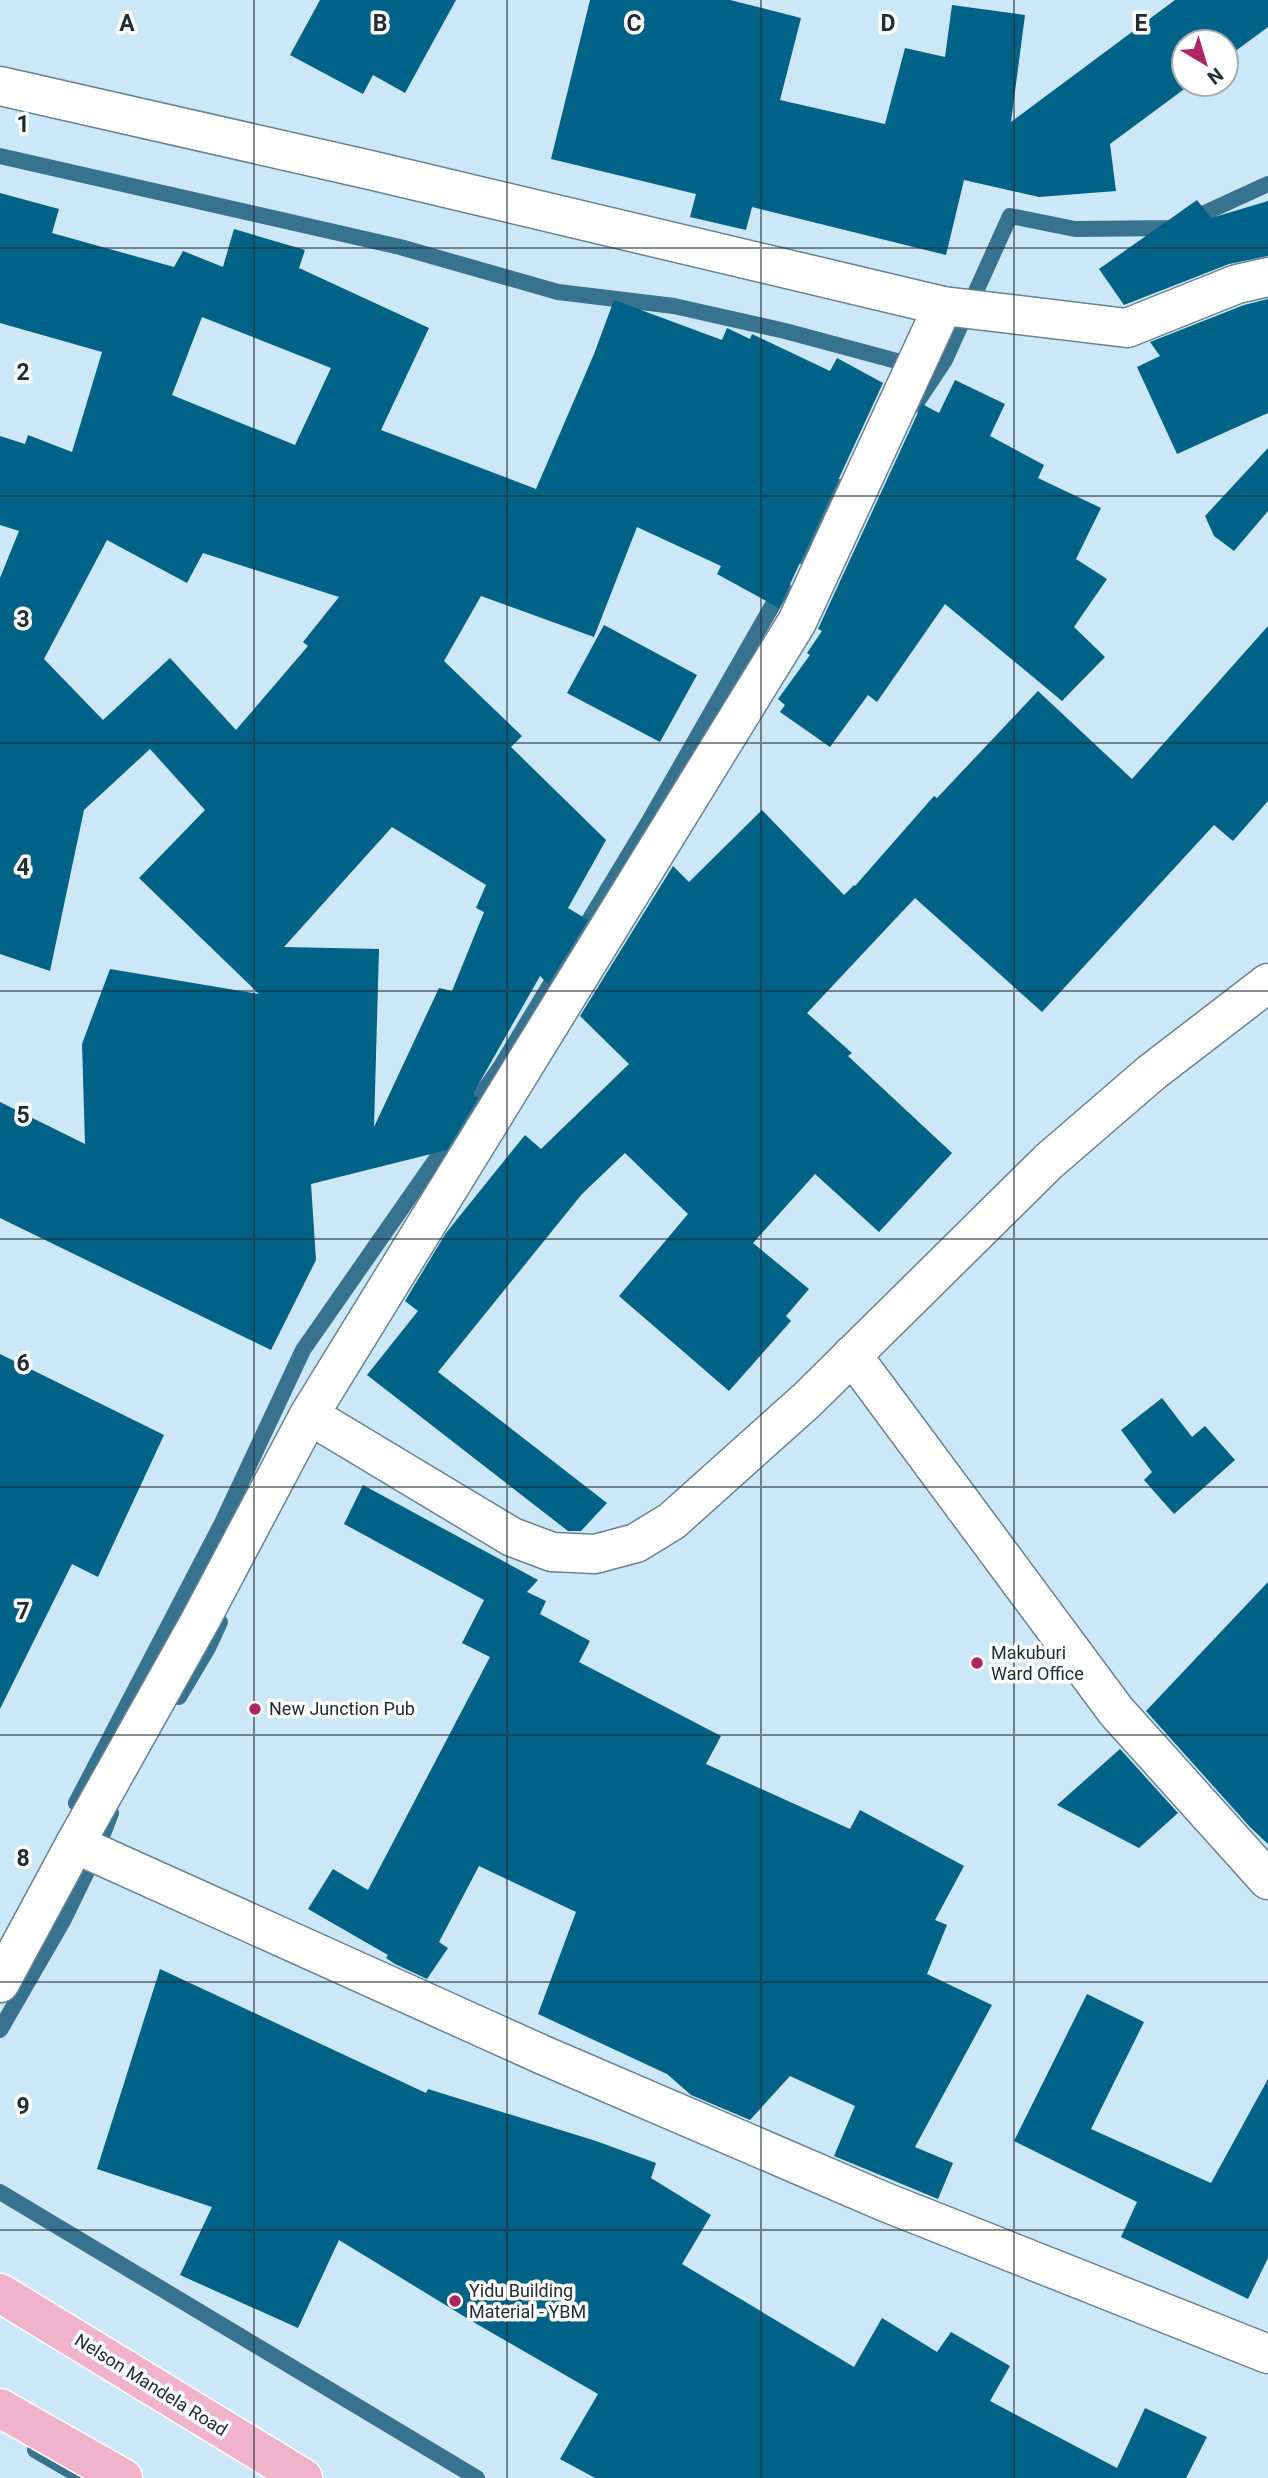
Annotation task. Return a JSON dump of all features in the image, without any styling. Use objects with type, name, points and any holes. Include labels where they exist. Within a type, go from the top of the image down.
[{"type":"main road","name":"Nelson Mandela Road","points":[[0,2292],[303,2478]]},
{"type":"main road","points":[[0,2408],[124,2478]]},
{"type":"street","points":[[0,86],[370,170],[943,306],[1127,328],[1237,284],[1268,277]]},
{"type":"street","points":[[0,1983],[200,1621],[309,1415],[797,622],[943,306]]},
{"type":"street","points":[[309,1415],[512,1537],[552,1552],[595,1554],[636,1543],[672,1521],[807,1401],[1049,1161],[1151,1073],[1268,983]]},
{"type":"street","points":[[852,1355],[1116,1711],[1268,1880]]},
{"type":"street","points":[[75,1844],[542,2055],[872,2197],[1268,2354]]},
{"type":"building","points":[[320,0],[456,0],[405,93],[373,75],[363,94],[290,55]]},
{"type":"building","points":[[590,0],[730,0],[801,18],[780,100],[885,124],[905,48],[945,57],[952,5],[1025,15],[1011,122],[1175,0],[1268,0],[1268,27],[1240,48],[1240,28],[1170,28],[1172,98],[1110,144],[1116,191],[1039,197],[964,180],[946,255],[752,207],[746,230],[690,217],[696,194],[551,159]]},
{"type":"building","points":[[0,193],[59,209],[52,233],[174,267],[183,251],[223,267],[234,229],[305,250],[299,268],[429,328],[381,430],[536,489],[594,354],[614,300],[722,340],[727,328],[750,339],[752,334],[830,371],[837,358],[883,383],[779,608],[717,574],[721,566],[637,527],[594,637],[481,596],[444,661],[522,736],[511,747],[606,840],[568,908],[588,920],[548,984],[540,976],[473,1094],[478,1098],[447,1150],[311,1184],[316,1260],[271,1350],[0,1218],[0,1102],[85,1144],[82,1044],[110,969],[259,994],[139,878],[205,810],[150,749],[84,810],[50,971],[0,954],[0,578],[19,531],[0,525],[0,436],[25,444],[28,435],[72,452],[102,352],[0,323]],"holes":[[[202,317],[331,368],[295,445],[172,395]],[[107,540],[187,583],[203,553],[339,597],[303,642],[308,646],[236,730],[170,658],[103,720],[44,659]],[[392,827],[486,885],[476,908],[484,912],[452,991],[439,988],[374,1127],[379,949],[284,947]]]},
{"type":"building","points":[[1197,200],[1211,218],[1268,201],[1268,256],[1229,264],[1124,305],[1099,269]]},
{"type":"building","points":[[1268,299],[1268,413],[1177,454],[1137,367],[1160,356],[1150,342],[1244,305]]},
{"type":"building","points":[[955,380],[1005,404],[990,436],[1044,465],[1038,478],[1101,508],[1076,559],[1107,579],[1074,627],[1105,657],[1062,701],[945,604],[877,702],[868,695],[830,747],[780,712],[785,705],[778,699],[810,655],[807,653],[822,631],[818,629],[922,404],[939,413]]},
{"type":"building","points":[[1268,448],[1268,511],[1234,551],[1214,536],[1205,516]]},
{"type":"building","points":[[604,625],[697,675],[660,742],[567,693]]},
{"type":"building","points":[[1268,626],[1268,801],[1233,841],[1214,825],[1042,1012],[915,898],[807,1013],[852,1053],[848,1056],[952,1153],[879,1232],[815,1174],[753,1243],[809,1289],[786,1316],[791,1321],[729,1391],[619,1296],[688,1214],[625,1153],[582,1194],[438,1372],[607,1503],[581,1531],[568,1531],[367,1375],[418,1311],[405,1301],[446,1233],[525,1135],[541,1149],[629,1064],[580,1016],[673,866],[689,882],[762,810],[844,895],[934,796],[937,798],[1038,691],[1132,779]]},
{"type":"building","points":[[0,1354],[164,1435],[98,1577],[72,1564],[0,1709]]},
{"type":"building","points":[[1162,1398],[1192,1437],[1205,1426],[1235,1460],[1174,1514],[1144,1480],[1152,1472],[1121,1430]]},
{"type":"building","points":[[363,1485],[538,1580],[527,1592],[546,1601],[540,1614],[590,1641],[579,1662],[721,1736],[706,1764],[850,1829],[860,1810],[964,1866],[935,1920],[947,1925],[927,1974],[992,2005],[915,2147],[953,2163],[938,2199],[834,2156],[855,2106],[790,2076],[750,2120],[691,2095],[667,2074],[538,2014],[576,1912],[479,1866],[439,1942],[448,1948],[427,1979],[395,1964],[386,1958],[388,1955],[308,1909],[333,1869],[368,1890],[490,1657],[462,1643],[484,1600],[344,1524]]},
{"type":"building","points":[[1268,1582],[1268,1844],[1146,1711]]},
{"type":"building","points":[[1120,1749],[1178,1813],[1139,1848],[1057,1805]]},
{"type":"building","points":[[160,1969],[426,2093],[428,2089],[596,2141],[656,2163],[651,2178],[711,2215],[682,2264],[854,2367],[882,2318],[937,2352],[951,2332],[1010,2366],[990,2401],[1117,2468],[1145,2408],[1207,2437],[1186,2478],[595,2478],[560,2459],[598,2394],[339,2240],[298,2328],[180,2275],[212,2207],[97,2169]]},
{"type":"building","points":[[1087,1994],[1144,2022],[1091,2129],[1211,2183],[1268,2079],[1268,2258],[1248,2299],[1121,2237],[1137,2202],[1014,2141]]},
{"type":"waterway","points":[[0,156],[400,247],[558,292],[674,306],[785,331],[908,364],[903,372]]},
{"type":"waterway","points":[[915,405],[945,360],[1010,216],[1075,229],[1172,228],[1268,184]]},
{"type":"waterway","points":[[802,556],[840,487]]},
{"type":"waterway","points":[[76,1803],[222,1523],[303,1350],[501,1066],[648,823],[783,587]]},
{"type":"waterway","points":[[179,1697],[220,1622]]},
{"type":"waterway","points":[[0,2030],[63,1921],[95,1855],[111,1813]]},
{"type":"waterway","points":[[0,2192],[477,2478]]},
{"type":"waterway","points":[[35,2450],[83,2478]]},
{"type":"place","name":"Makuburi Ward Office","points":[[977,1663]]},
{"type":"place","name":"New Junction Pub","points":[[255,1709]]},
{"type":"place","name":"Yidu Building Material - YBM","points":[[455,2301]]}]
